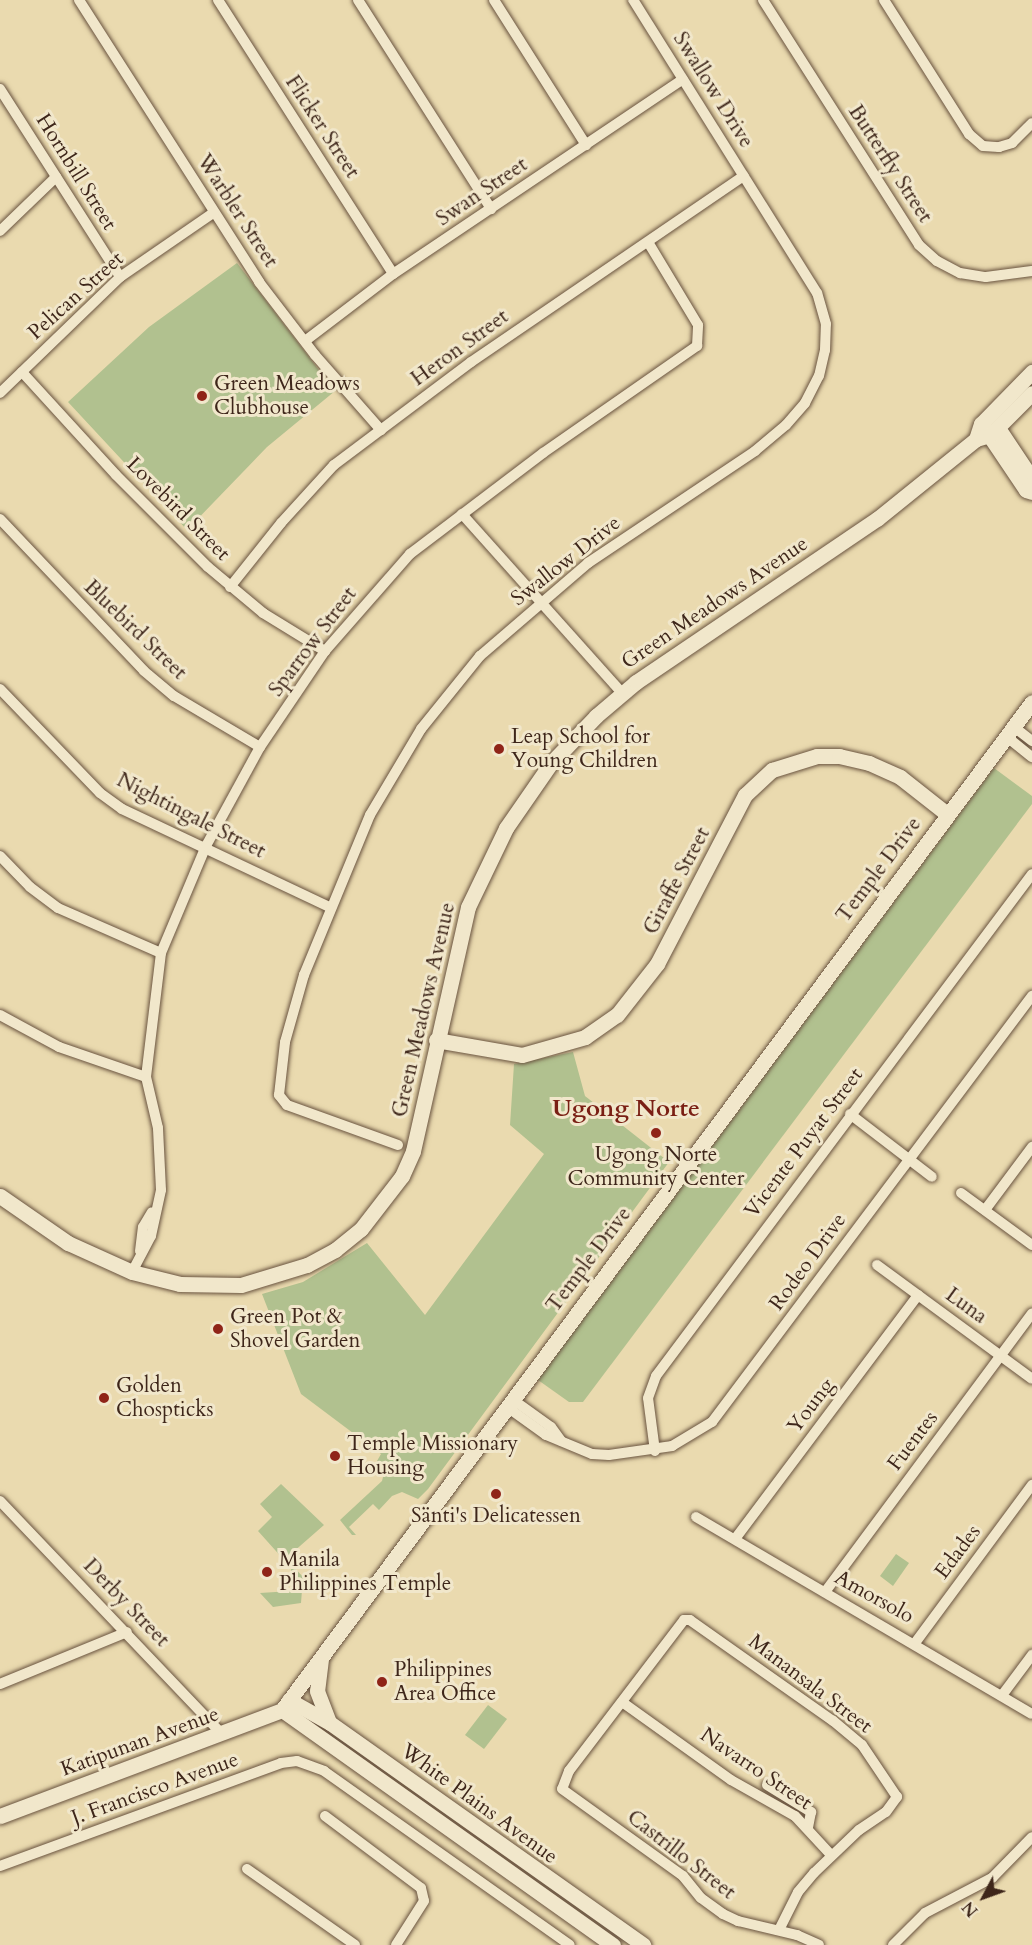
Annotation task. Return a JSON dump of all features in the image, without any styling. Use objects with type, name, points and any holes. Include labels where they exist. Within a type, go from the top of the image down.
[{"type":"street","name":"Warbler Street","points":[[80,0],[213,213],[305,341],[381,430]]},
{"type":"street","name":"Flicker Street","points":[[218,0],[393,274]]},
{"type":"street","points":[[358,0],[491,209]]},
{"type":"street","points":[[494,0],[586,146]]},
{"type":"street","name":"Swallow Drive","points":[[398,1146],[281,1100],[285,1042],[304,975],[329,907],[370,815],[421,729],[480,656],[539,602],[588,563],[755,451],[805,403],[819,376],[826,324],[817,293],[633,0]]},
{"type":"street","name":"Butterfly Street","points":[[763,0],[919,245],[937,261],[960,273],[986,277],[1032,271]]},
{"type":"street","points":[[884,0],[969,134],[983,146],[999,147],[1012,143],[1032,123]]},
{"type":"street","name":"Swan Street","points":[[305,341],[393,274],[683,79]]},
{"type":"street","name":"Hornbill Street","points":[[0,89],[120,277]]},
{"type":"street","points":[[0,231],[56,177]]},
{"type":"street","name":"Heron Street","points":[[230,587],[281,523],[334,465],[471,362],[744,177]]},
{"type":"street","name":"Pelican Street","points":[[0,393],[120,277],[213,213]]},
{"type":"street","name":"Sparrow Street","points":[[132,1272],[140,1254],[143,1227],[155,1208],[162,1168],[158,1128],[146,1077],[161,953],[206,846],[260,747],[326,651],[410,554],[462,514],[697,346],[701,337],[698,325],[648,242]]},
{"type":"street","name":"Lovebird Street","points":[[22,372],[116,475],[230,587],[326,651]]},
{"type":"street","name":"Green Meadows Avenue","points":[[986,431],[1032,372]]},
{"type":"street","name":"Green Meadows Avenue","points":[[0,1196],[68,1243],[132,1272],[180,1284],[241,1285],[296,1269],[335,1250],[376,1212],[402,1176],[413,1151],[436,1040],[468,907],[506,828],[551,763],[620,695],[877,519],[1032,393]]},
{"type":"street","points":[[986,431],[1032,479]]},
{"type":"street","points":[[986,431],[1026,490],[1032,492]]},
{"type":"street","points":[[462,514],[620,695]]},
{"type":"street","name":"Bluebird Street","points":[[0,519],[144,670],[174,696],[260,747]]},
{"type":"street","name":"Nightingale Street","points":[[0,689],[100,793],[122,808],[206,846],[329,907]]},
{"type":"street","name":"Temple Drive","points":[[286,1705],[1032,702]]},
{"type":"street","points":[[1011,732],[1032,741]]},
{"type":"street","points":[[1011,732],[1032,757]]},
{"type":"street","name":"Giraffe Street","points":[[436,1040],[522,1055],[585,1037],[617,1015],[657,964],[745,795],[772,770],[817,756],[839,756],[869,763],[900,777],[947,814]]},
{"type":"street","points":[[0,856],[30,887],[58,908],[161,953]]},
{"type":"street","name":"Vicente Puyat Street","points":[[655,1451],[648,1398],[656,1376],[850,1113],[1032,874]]},
{"type":"street","name":"Rodeo Drive","points":[[510,1403],[561,1442],[609,1455],[655,1451],[701,1431],[723,1411],[909,1158],[1032,996]]},
{"type":"street","points":[[0,1015],[59,1047],[146,1077]]},
{"type":"street","points":[[850,1113],[932,1177]]},
{"type":"street","points":[[985,1210],[1032,1147]]},
{"type":"street","points":[[961,1193],[1032,1245]]},
{"type":"street","name":"Luna","points":[[877,1266],[1032,1379]]},
{"type":"street","name":"Young","points":[[735,1539],[918,1295]]},
{"type":"street","name":"Fuentes","points":[[825,1592],[1032,1313]]},
{"type":"street","name":"Edades","points":[[915,1643],[1032,1485]]},
{"type":"street","name":"Derby Street","points":[[0,1501],[221,1733]]},
{"type":"street","name":"Amorsolo","points":[[696,1517],[1003,1694],[1032,1714]]},
{"type":"street","name":"Manansala Street","points":[[622,1702],[684,1620],[690,1620],[833,1721],[862,1746],[892,1786],[897,1797],[894,1804],[831,1855],[798,1892],[779,1930]]},
{"type":"street","points":[[0,1684],[127,1632]]},
{"type":"street","points":[[325,1651],[318,1667],[317,1691],[330,1723]]},
{"type":"street","points":[[1003,1694],[1032,1655]]},
{"type":"street","name":"Castrillo Street","points":[[622,1702],[568,1771],[562,1789],[683,1876],[701,1898],[723,1914],[779,1930],[819,1945]]},
{"type":"street","name":"Navarro Street","points":[[622,1702],[731,1780],[808,1827],[831,1855]]},
{"type":"street","name":"White Plains Avenue","points":[[286,1705],[330,1723],[643,1945]]},
{"type":"street","name":"White Plains Avenue","points":[[286,1705],[613,1945]]},
{"type":"street","name":"Katipunan Avenue","points":[[0,1816],[221,1733],[286,1705]]},
{"type":"street","name":"J. Francisco Avenue","points":[[0,1866],[281,1763],[297,1761],[324,1771],[570,1945]]},
{"type":"street","points":[[767,1785],[811,1812],[808,1827]]},
{"type":"street","points":[[325,1816],[421,1888],[424,1901],[396,1945]]},
{"type":"street","points":[[893,1945],[924,1913],[992,1878],[1032,1837]]},
{"type":"street","points":[[247,1869],[355,1945]]},
{"type":"street","points":[[569,1914],[579,1901]]},
{"type":"green space","name":"Green Meadows Clubhouse","points":[[237,263],[335,391],[267,447],[187,530],[68,402],[149,327]]},
{"type":"green space","points":[[994,768],[1032,796],[1032,804],[583,1402],[569,1402],[538,1380]]},
{"type":"green space","points":[[573,1052],[585,1096],[669,1162],[428,1489],[418,1499],[402,1492],[392,1496],[379,1510],[373,1504],[349,1527],[356,1535],[352,1535],[340,1520],[382,1481],[384,1473],[377,1461],[381,1454],[301,1394],[262,1294],[303,1282],[367,1243],[425,1315],[544,1154],[510,1125],[514,1064]]},
{"type":"green space","points":[[281,1484],[324,1525],[284,1560],[258,1531],[272,1517],[260,1504]]},
{"type":"green space","points":[[896,1554],[909,1563],[893,1586],[880,1576]]},
{"type":"green space","points":[[291,1564],[303,1577],[301,1603],[273,1607],[260,1593],[291,1591]]},
{"type":"green space","points":[[488,1705],[507,1719],[484,1749],[465,1735]]},
{"type":"place","name":"Green Meadows Clubhouse","points":[[202,396]]},
{"type":"place","name":"Leap School for Young Children","points":[[499,749]]},
{"type":"place","name":"Ugong Norte Community Center","points":[[656,1133]]},
{"type":"place","name":"Green Pot & Shovel Garden","points":[[218,1329]]},
{"type":"place","name":"Golden Chospticks","points":[[104,1398]]},
{"type":"place","name":"Temple Missionary Housing","points":[[335,1456]]},
{"type":"place","name":"Sänti's Delicatessen","points":[[496,1494]]},
{"type":"place","name":"Manila Philippines Temple","points":[[267,1572]]},
{"type":"place","name":"Philippines Area Office","points":[[382,1682]]},
{"type":"district","name":"Ugong Norte","points":[[626,1109]]}]
